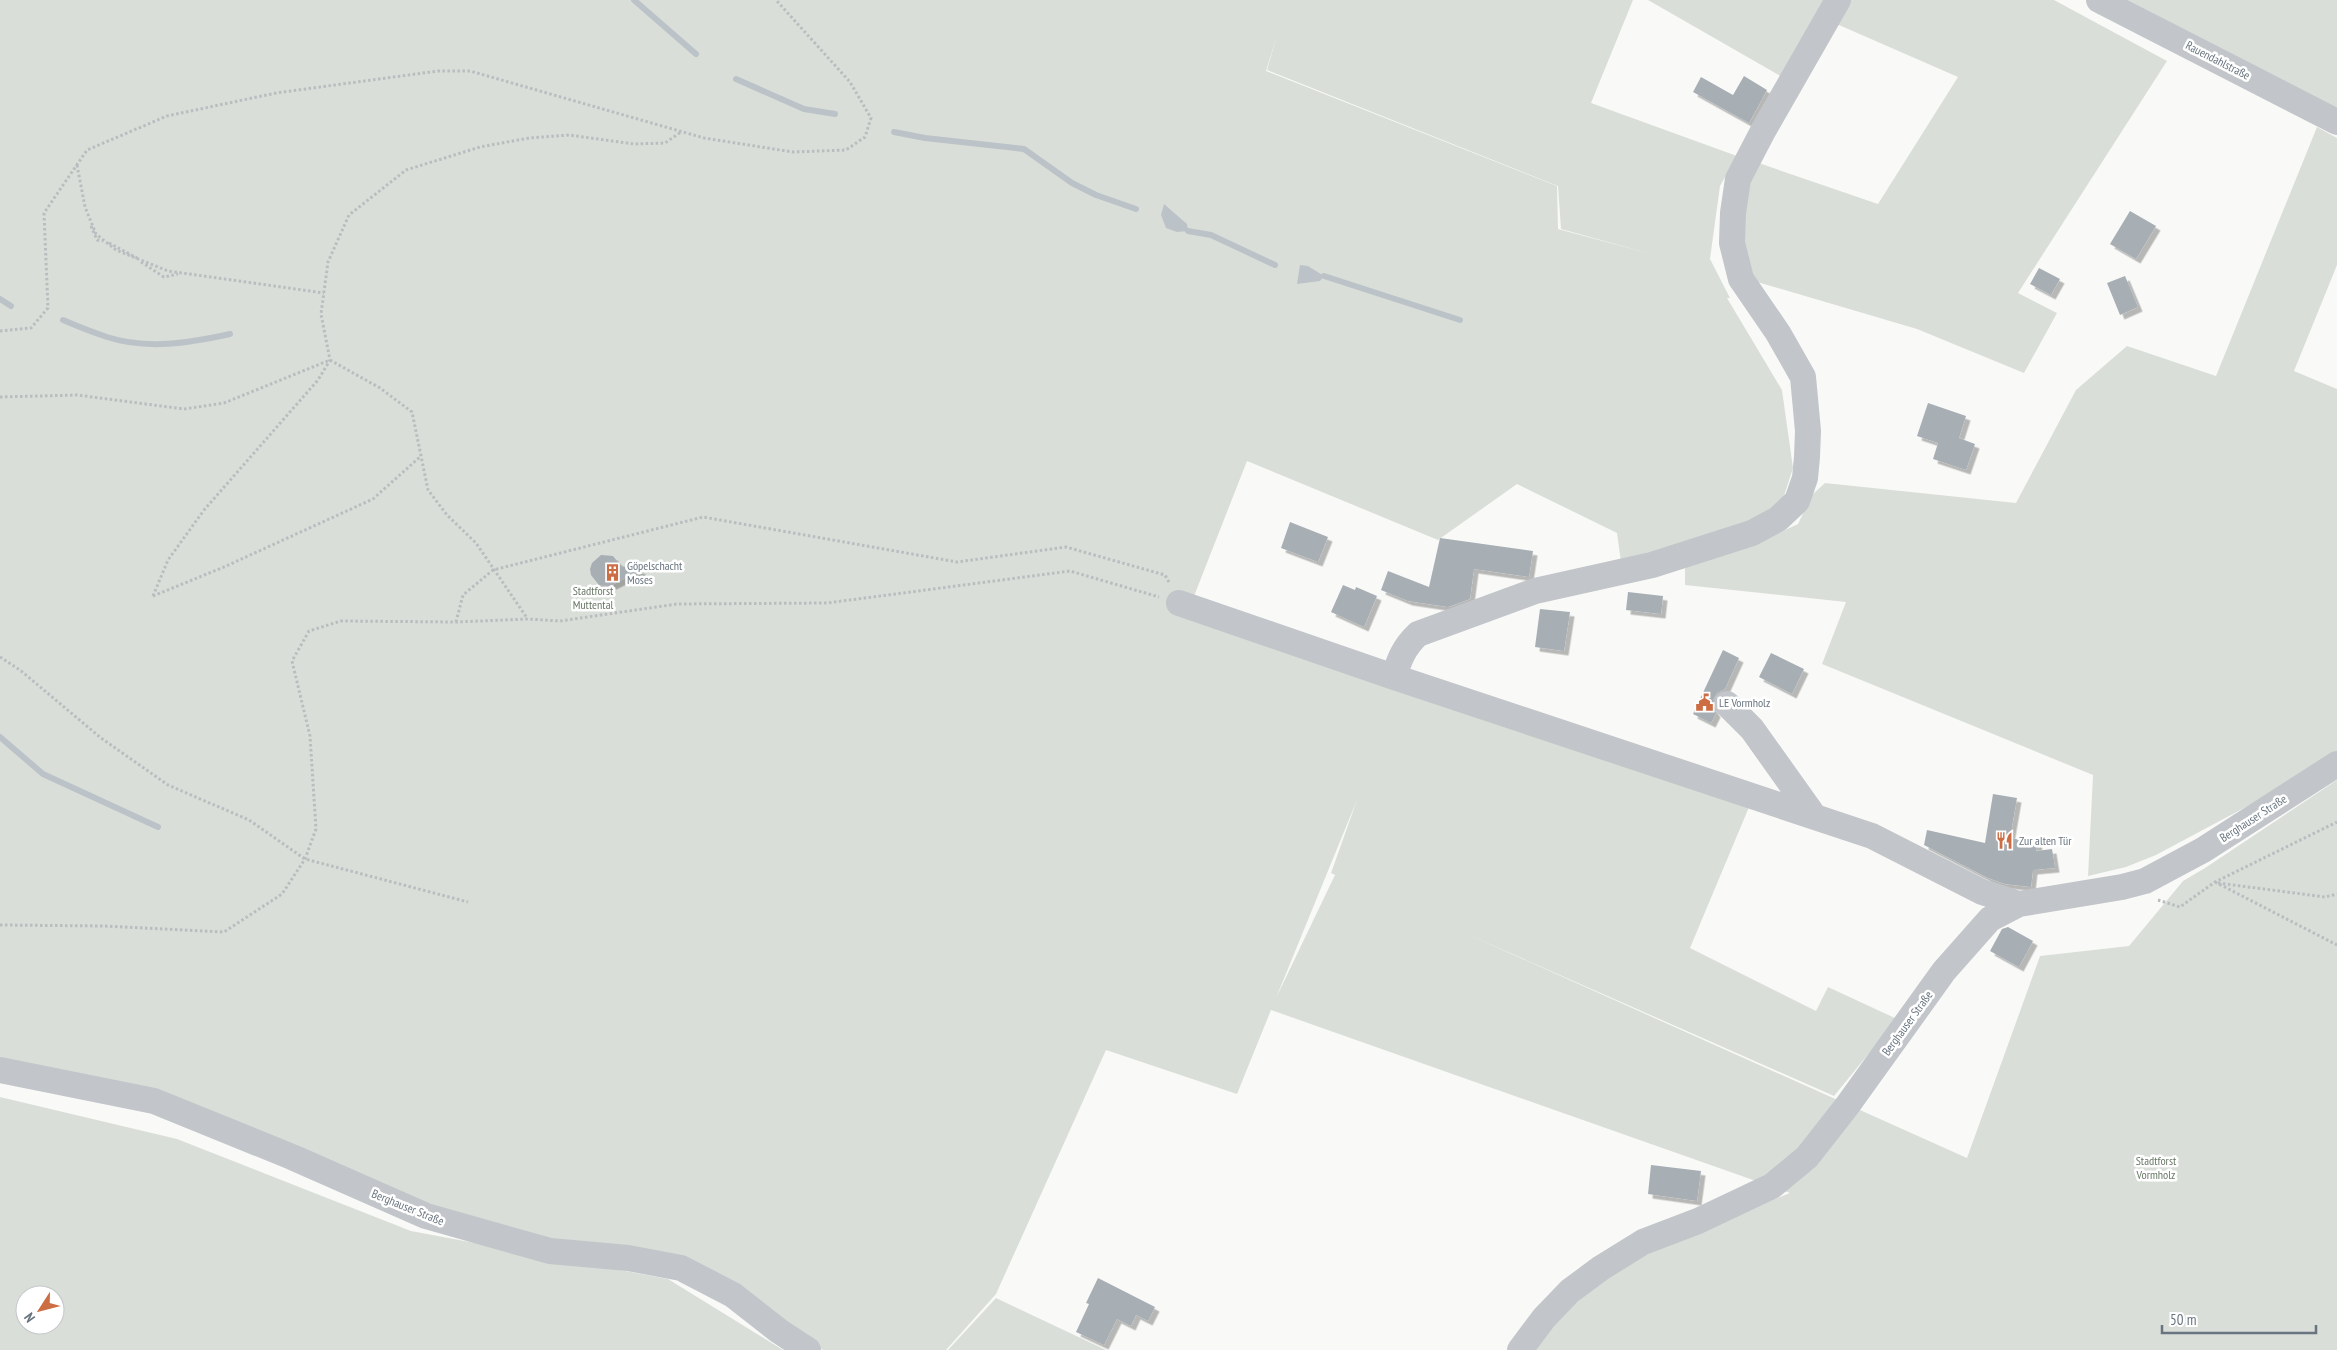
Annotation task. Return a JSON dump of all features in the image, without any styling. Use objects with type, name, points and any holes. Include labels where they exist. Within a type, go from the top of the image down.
[{"type":"street","points":[[1394,677],[1404,650],[1418,634],[1535,591],[1652,565],[1737,539],[1766,526],[1790,509],[1797,501],[1805,478],[1807,457],[1808,431],[1803,377],[1778,333],[1741,279],[1732,243],[1733,213],[1738,179],[1763,131],[1838,0]]},
{"type":"street","name":"Rauendahlstraße","points":[[2099,0],[2337,122]]},
{"type":"street","points":[[1179,603],[1394,677],[1872,836],[1982,892],[2019,904]]},
{"type":"street","points":[[1727,704],[1752,729],[1814,816]]},
{"type":"street","name":"Berghauser Straße","points":[[1520,1350],[1544,1318],[1570,1291],[1600,1268],[1643,1242],[1698,1221],[1772,1186],[1807,1157],[1847,1106],[1944,971],[1969,940],[1990,919],[2019,904],[2122,887],[2146,881],[2178,866],[2337,764]]},
{"type":"street","name":"Berghauser Straße","points":[[0,1070],[154,1101],[292,1157],[426,1216],[550,1251],[628,1258],[681,1268],[732,1295],[779,1331],[808,1350]]},
{"type":"path","points":[[0,331],[31,328],[48,308],[44,213],[87,150],[167,116],[276,93],[438,71],[470,71],[704,138],[793,152],[846,150],[865,137],[871,118],[850,82],[776,0]]},
{"type":"path","points":[[421,455],[373,499],[224,567],[152,596],[168,560],[204,510],[318,380],[330,360],[321,314],[328,262],[349,215],[406,170],[480,147],[529,138],[568,135],[634,144],[665,143],[681,132]]},
{"type":"path","points":[[77,165],[85,207],[96,234],[116,250],[168,271],[324,293]]},
{"type":"path","points":[[139,260],[149,269],[164,277],[181,273]]},
{"type":"path","points":[[0,397],[77,395],[184,409],[224,404],[330,360]]},
{"type":"path","points":[[330,360],[380,388],[412,412],[428,490],[448,515],[476,543],[492,570],[528,619]]},
{"type":"path","points":[[456,622],[463,595],[492,570],[703,517],[957,562],[1066,547],[1165,575],[1179,603]]},
{"type":"path","points":[[0,925],[104,926],[224,932],[282,894],[305,860],[316,829],[310,736],[292,661],[308,631],[341,621],[456,622],[528,619],[560,620],[677,604],[827,603],[985,580],[1070,571],[1179,603]]},
{"type":"path","points":[[0,658],[20,670],[101,738],[168,785],[249,820],[305,860],[468,902]]},
{"type":"path","points":[[2146,881],[2145,896],[2180,907],[2215,882],[2337,822]]},
{"type":"path","points":[[2215,882],[2325,897],[2337,894]]},
{"type":"path","points":[[2215,882],[2337,945]]},
{"type":"green space","name":"Stadtforst Muttental","points":[[0,0],[1633,0],[1591,103],[1737,156],[1720,186],[1710,259],[1730,298],[1727,298],[1782,390],[1793,468],[1783,499],[1759,519],[1621,562],[1617,533],[1517,484],[1438,540],[1247,461],[1187,614],[1752,800],[1690,948],[1816,1011],[1828,987],[1897,1019],[1834,1096],[1467,934],[1967,1158],[2040,956],[2129,946],[2183,881],[2337,780],[2337,1350],[1530,1350],[1601,1278],[1619,1267],[1733,1215],[1790,1193],[1271,1010],[1237,1094],[1106,1050],[996,1294],[946,1350],[823,1350],[784,1326],[683,1256],[548,1244],[0,1058]],"holes":[[[1277,35],[1267,70],[1558,186],[1561,229],[1651,254],[1558,229],[1557,186],[1266,71]],[[1357,800],[1331,873],[1335,875],[1276,998]]]},
{"type":"green space","points":[[1648,0],[1831,0],[1789,81]]},
{"type":"green space","points":[[1844,0],[2054,0],[2167,61],[2018,293],[2057,313],[2024,373],[1917,329],[1747,279],[1730,251],[1750,160],[1878,204],[1958,77],[1832,22]]},
{"type":"green space","points":[[2127,0],[2337,0],[2337,109]]},
{"type":"green space","points":[[2317,127],[2337,138],[2337,265],[2294,371],[2337,389],[2337,753],[2274,792],[2156,855],[2126,867],[2088,876],[2093,775],[1822,664],[1846,602],[1685,585],[1685,561],[1759,542],[1798,524],[1812,495],[1825,483],[2016,503],[2076,390],[2127,346],[2216,376]]},
{"type":"green space","points":[[0,1097],[177,1139],[411,1231],[668,1279],[783,1350],[0,1350]]},
{"type":"green space","points":[[996,1298],[1106,1350],[948,1350]]},
{"type":"shaded area","points":[[1164,204],[1187,224],[1188,231],[1177,232],[1166,228],[1161,215]]},
{"type":"shaded area","points":[[1300,265],[1308,266],[1324,276],[1320,281],[1297,284]]},
{"type":"building","points":[[1744,76],[1767,90],[1749,123],[1693,92],[1701,77],[1733,95]]},
{"type":"building","points":[[2130,211],[2156,226],[2136,259],[2110,244]]},
{"type":"building","points":[[2039,268],[2060,279],[2051,295],[2030,284]]},
{"type":"building","points":[[2125,276],[2138,307],[2120,315],[2107,283]]},
{"type":"building","points":[[1928,403],[1966,416],[1959,438],[1975,444],[1966,470],[1933,459],[1938,443],[1917,436]]},
{"type":"building","points":[[1290,522],[1328,537],[1318,562],[1281,548]]},
{"type":"building","points":[[1440,538],[1533,551],[1529,577],[1474,569],[1470,599],[1448,607],[1408,601],[1381,590],[1388,571],[1429,587]]},
{"type":"building","name":"Göpelschacht Moses","points":[[601,555],[613,556],[621,566],[642,570],[610,586],[599,585],[591,575],[590,569],[592,563]]},
{"type":"building","points":[[1343,585],[1355,590],[1356,587],[1377,596],[1364,627],[1331,612]]},
{"type":"building","points":[[1628,592],[1663,596],[1661,614],[1626,610]]},
{"type":"building","points":[[1540,609],[1570,612],[1564,651],[1535,647]]},
{"type":"building","points":[[1723,650],[1739,658],[1725,689],[1717,693],[1713,700],[1712,707],[1716,713],[1711,723],[1693,714]]},
{"type":"building","points":[[1771,653],[1804,669],[1792,694],[1759,677]]},
{"type":"building","points":[[1993,794],[2017,798],[2010,838],[2038,843],[2036,851],[2052,849],[2055,868],[2033,870],[2031,887],[2005,884],[1988,878],[1924,845],[1927,830],[1985,843]]},
{"type":"building","points":[[2008,927],[2033,941],[2019,967],[1990,951],[2002,929]]},
{"type":"building","points":[[1651,1165],[1701,1171],[1697,1201],[1648,1194]]},
{"type":"building","points":[[1098,1278],[1155,1307],[1148,1321],[1136,1315],[1131,1326],[1117,1319],[1104,1345],[1076,1332],[1089,1304],[1086,1303]]},
{"type":"waterway","points":[[634,0],[696,54]]},
{"type":"waterway","points":[[736,79],[804,109],[835,114]]},
{"type":"waterway","points":[[894,132],[925,138],[1024,149],[1072,183],[1096,195],[1136,209]]},
{"type":"waterway","points":[[1188,231],[1211,235],[1275,265]]},
{"type":"waterway","points":[[1324,276],[1460,320]]},
{"type":"waterway","points":[[0,299],[11,306]]},
{"type":"waterway","points":[[63,320],[107,337],[137,343],[168,344],[230,334]]},
{"type":"waterway","points":[[0,737],[43,774],[158,827]]},
{"type":"place","name":"Göpelschacht Moses","points":[[613,572]]},
{"type":"place","name":"LE Vormholz","points":[[1705,702]]},
{"type":"place","name":"Zur alten Tür","points":[[2005,840]]},
{"type":"park label","name":"Stadtforst Vormholz","points":[[2156,1167]]}]
